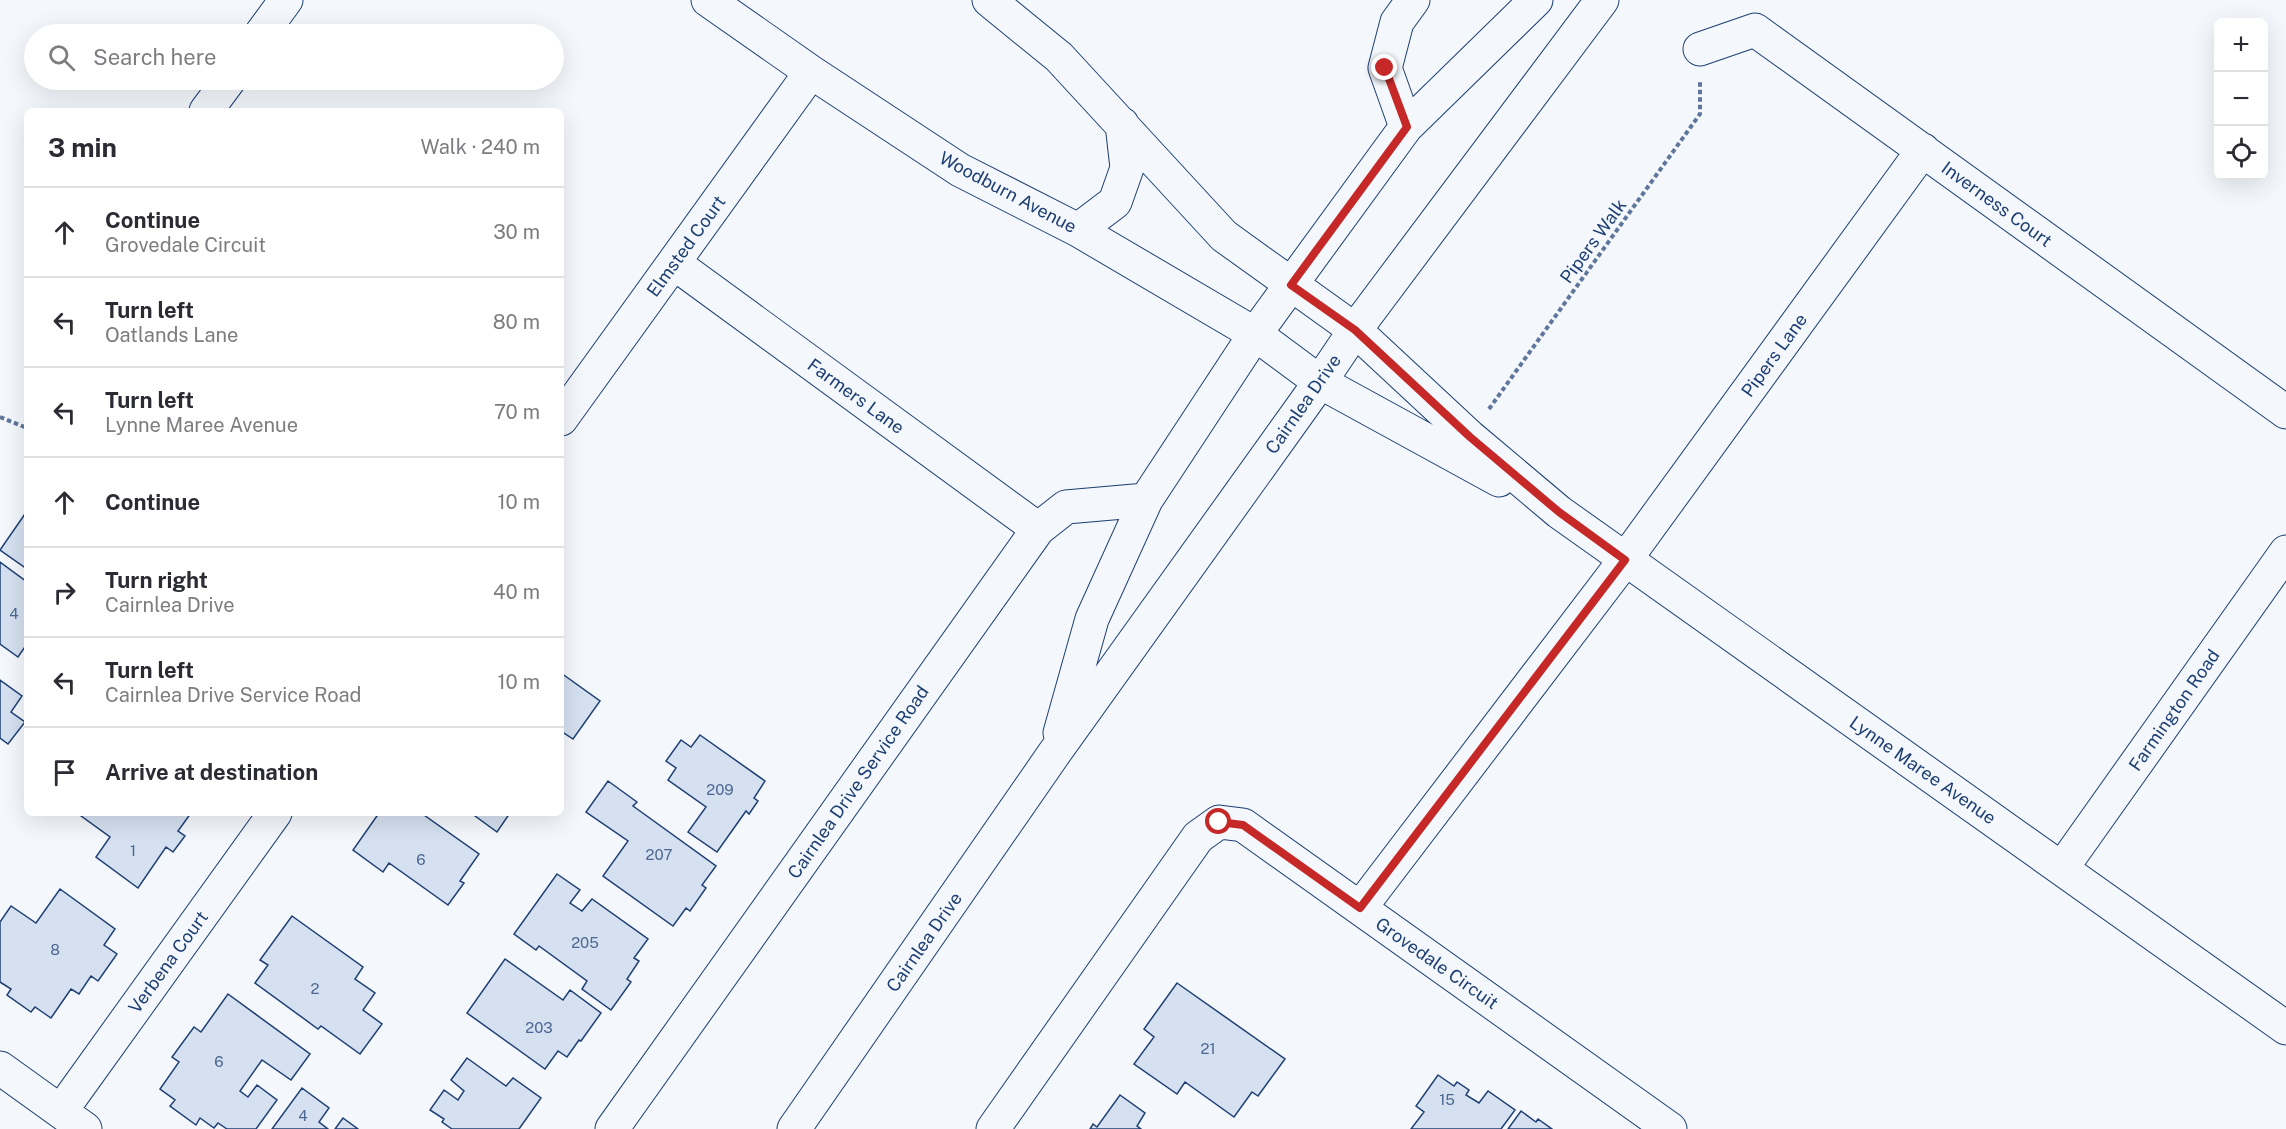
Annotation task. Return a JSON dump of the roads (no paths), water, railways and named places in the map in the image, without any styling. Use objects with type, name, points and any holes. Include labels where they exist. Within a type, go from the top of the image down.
[{"type":"street","points":[[268,24],[286,0]]},
{"type":"street","name":"Woodburn Avenue","points":[[708,0],[811,72],[960,170],[1078,230],[1255,334],[1320,382]]},
{"type":"street","points":[[989,0],[1059,57],[1224,236],[1291,285]]},
{"type":"street","points":[[1407,127],[1385,68],[1397,22],[1413,0]]},
{"type":"street","name":"Cairnlea Drive","points":[[1053,755],[1092,619],[1146,500],[1255,334],[1407,127],[1536,0]]},
{"type":"street","name":"Cairnlea Drive","points":[[794,1129],[1053,755],[1355,330],[1602,0]]},
{"type":"street","name":"Inverness Court","points":[[1700,49],[1755,30],[2286,412]]},
{"type":"street","name":"Elmsted Court","points":[[564,415],[811,72]]},
{"type":"street","points":[[208,108],[222,90]]},
{"type":"street","points":[[1078,230],[1114,202],[1127,168],[1122,124]]},
{"type":"street","name":"Pipers Lane","points":[[1360,908],[1625,560],[1923,150]]},
{"type":"street","name":"Farmers Lane","points":[[674,263],[1038,529]]},
{"type":"street","name":"Lynne Maree Avenue","points":[[1291,285],[1355,330],[1470,437],[1559,512],[2286,1028]]},
{"type":"street","name":"Lynne Maree Avenue","points":[[1320,382],[1559,512]]},
{"type":"street","name":"Cairnlea Drive Service Road","points":[[612,1129],[1038,529],[1066,507],[1146,500]]},
{"type":"street","name":"Farmington Road","points":[[2062,868],[2286,552]]},
{"type":"street","name":"Verbena Court","points":[[73,1120],[273,816]]},
{"type":"street","name":"Grovedale Circuit","points":[[993,1129],[1198,837],[1219,822],[1243,825],[1670,1129]]},
{"type":"street","points":[[0,1068],[73,1120]]}]
